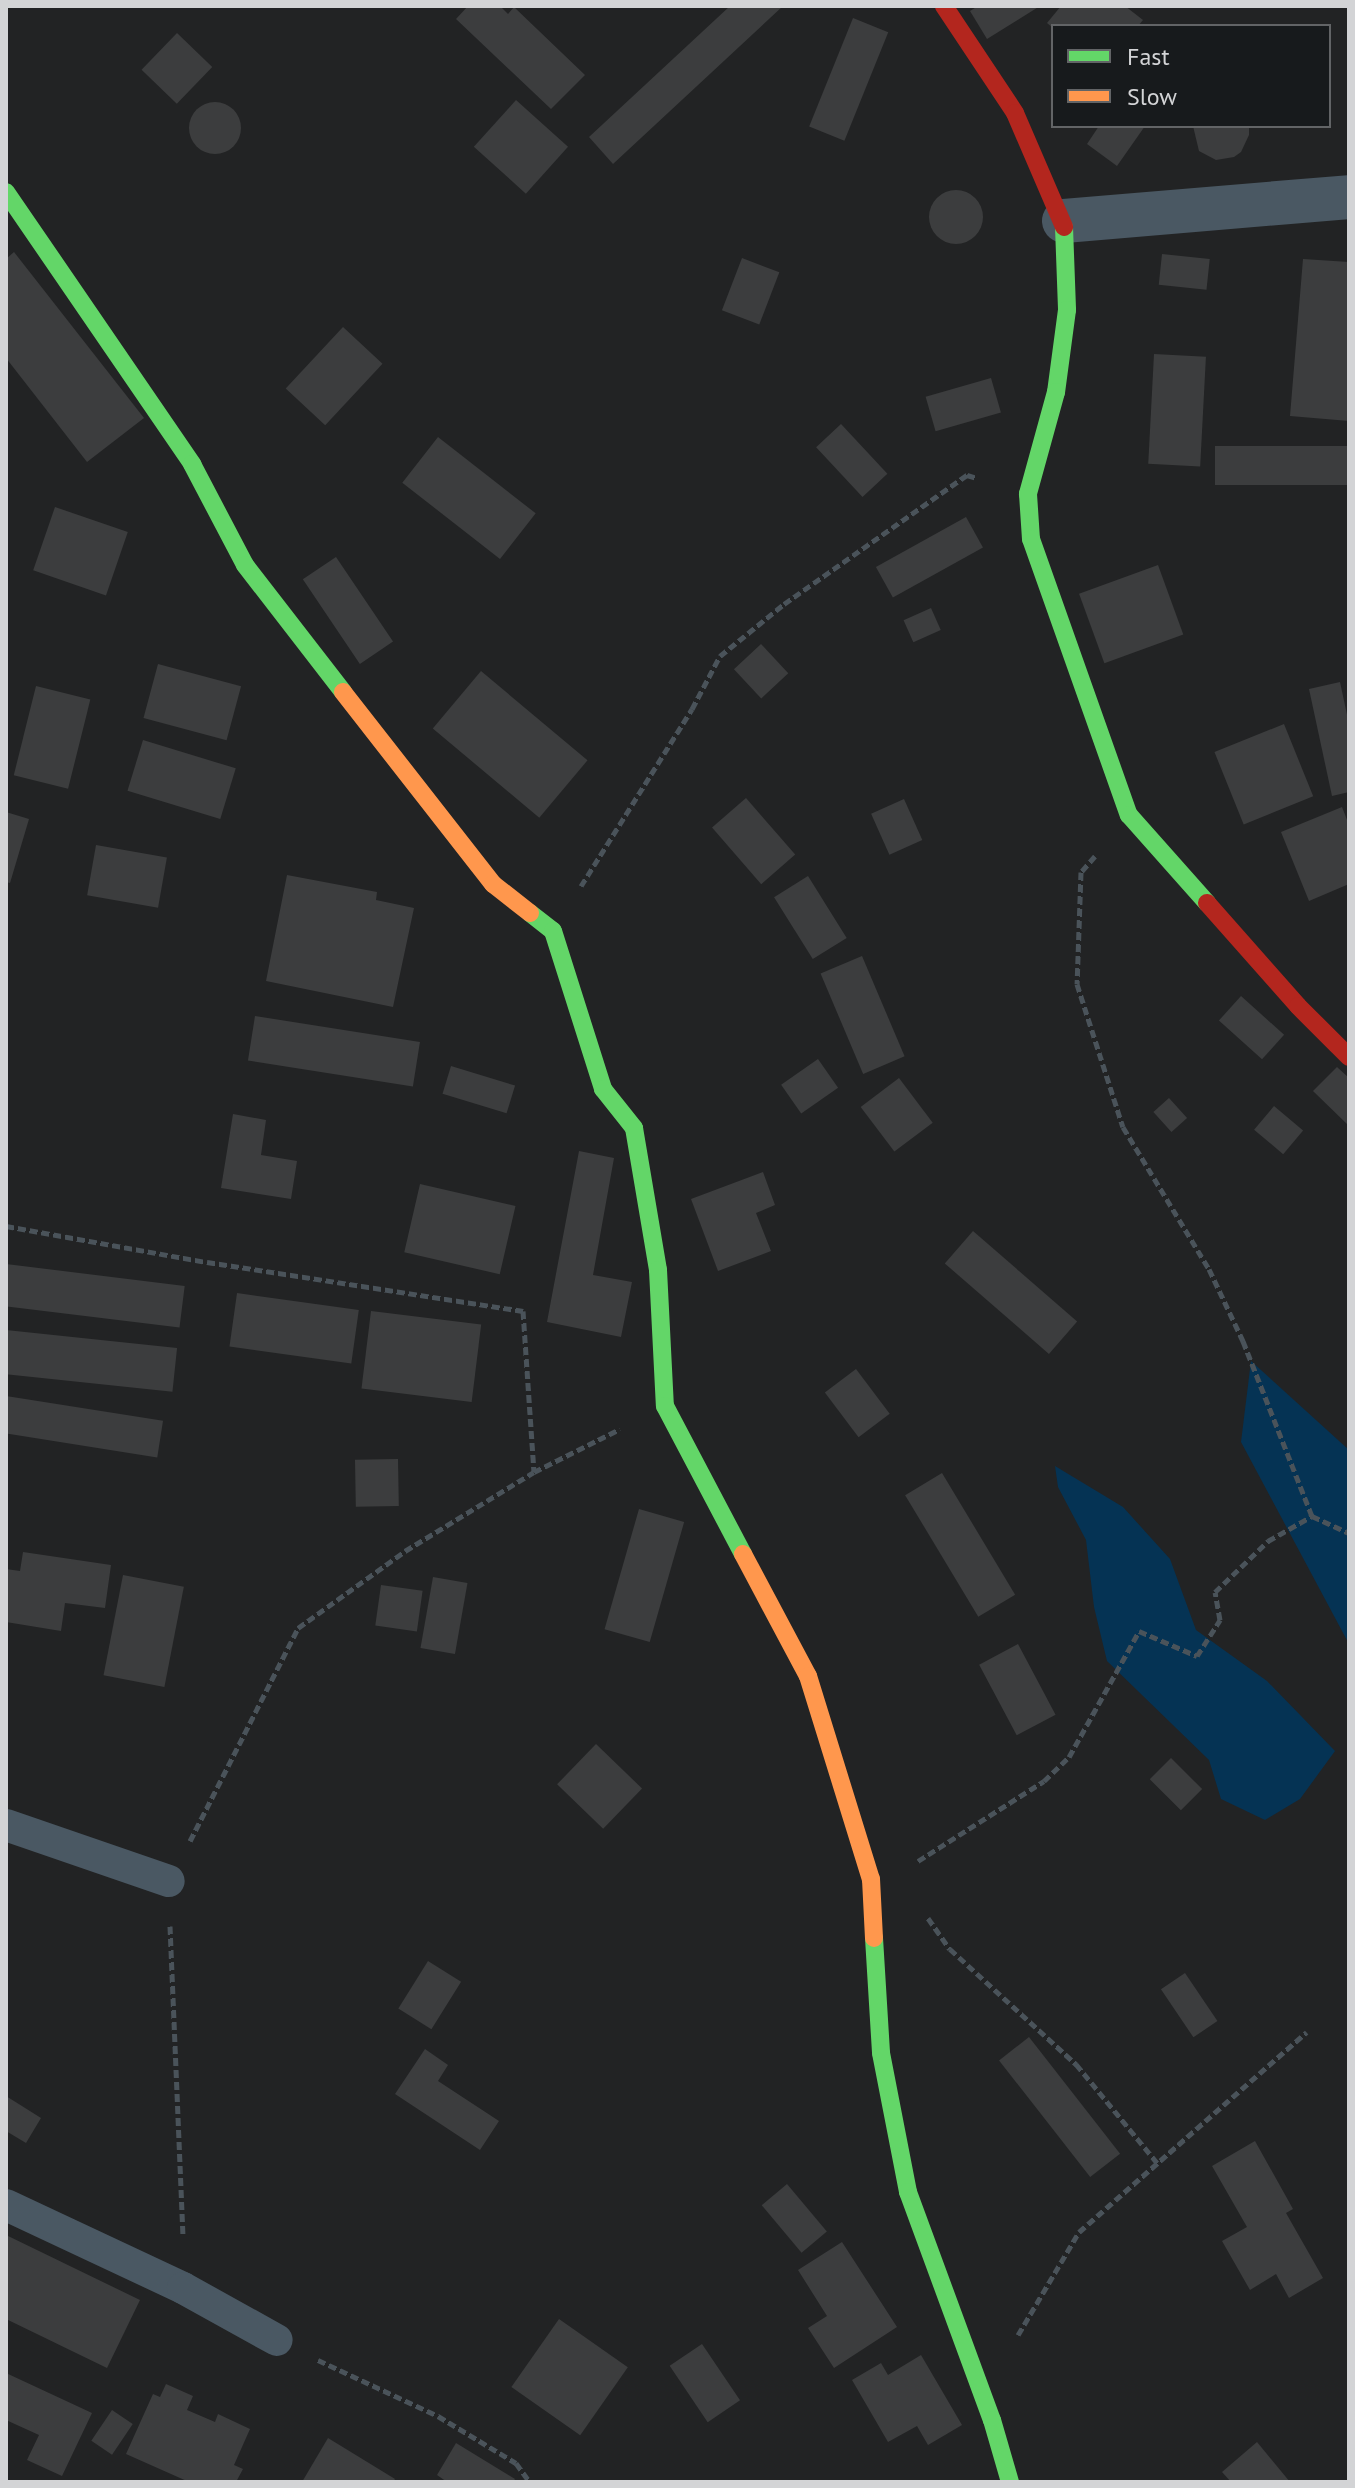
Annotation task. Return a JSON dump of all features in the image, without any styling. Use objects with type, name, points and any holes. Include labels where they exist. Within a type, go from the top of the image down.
[{"type":"street","points":[[944,6],[1015,113],[1064,221],[1067,310],[1056,392],[1028,494],[1031,539],[1129,815],[1298,1006],[1349,1057]]},
{"type":"street","points":[[6,192],[192,464],[245,565],[493,884],[553,931],[603,1089],[634,1128],[658,1270],[665,1406],[808,1676],[871,1879],[881,2053],[908,2192],[992,2420],[1010,2482]]},
{"type":"street","points":[[1064,221],[1349,197]]},
{"type":"lane","points":[[6,1825],[169,1881]]},
{"type":"lane","points":[[6,2205],[183,2288],[277,2340]]},
{"type":"path","points":[[553,931],[684,722],[720,656],[784,604],[967,475],[1028,494]]},
{"type":"path","points":[[1129,815],[1081,872],[1077,984],[1123,1127],[1209,1269],[1243,1341],[1312,1516],[1349,1533]]},
{"type":"path","points":[[6,1226],[207,1262],[523,1311],[534,1472]]},
{"type":"path","points":[[183,2288],[183,2182],[173,2040],[169,1881],[298,1628],[405,1551],[534,1472],[665,1406]]},
{"type":"path","points":[[910,1866],[1044,1781],[1069,1757],[1139,1631],[1197,1656],[1220,1620],[1215,1592],[1268,1541],[1312,1516]]},
{"type":"path","points":[[923,1912],[950,1949],[1076,2064],[1159,2165]]},
{"type":"path","points":[[1017,2338],[1021,2324],[1079,2232],[1307,2032]]},
{"type":"path","points":[[277,2340],[438,2416],[516,2463],[530,2482]]},
{"type":"shaded area","points":[[1251,1361],[1349,1450],[1349,1644],[1241,1442]]},
{"type":"shaded area","points":[[1055,1466],[1123,1507],[1170,1559],[1196,1630],[1267,1681],[1335,1751],[1300,1799],[1265,1820],[1221,1799],[1209,1760],[1107,1661],[1094,1607],[1086,1540],[1058,1487]]},
{"type":"building","points":[[468,6],[500,6],[508,14],[514,7],[585,75],[551,109],[456,19]]},
{"type":"building","points":[[730,6],[783,6],[613,164],[589,137]]},
{"type":"building","points":[[978,6],[1040,6],[987,39],[970,11]]},
{"type":"building","points":[[1061,6],[1125,6],[1143,20],[1140,24],[1051,26],[1047,23]]},
{"type":"building","points":[[853,18],[888,32],[844,141],[809,126]]},
{"type":"building","points":[[177,33],[212,67],[177,104],[142,70]]},
{"type":"building","points":[[516,100],[568,147],[526,194],[474,147]]},
{"type":"building","points":[[215,102],[233,110],[241,128],[233,146],[215,154],[197,146],[189,128],[197,110]]},
{"type":"building","points":[[1098,128],[1144,128],[1117,166],[1087,144]]},
{"type":"building","points":[[1193,128],[1249,128],[1241,152],[1234,157],[1216,160],[1199,151]]},
{"type":"building","points":[[956,190],[975,198],[983,217],[975,236],[956,244],[937,236],[929,217],[937,198]]},
{"type":"building","points":[[14,252],[144,418],[87,462],[6,358],[6,259]]},
{"type":"building","points":[[1162,254],[1210,259],[1206,290],[1159,285]]},
{"type":"building","points":[[742,258],[779,272],[759,325],[722,310]]},
{"type":"building","points":[[1303,259],[1349,262],[1349,421],[1290,416]]},
{"type":"building","points":[[343,327],[382,364],[325,425],[286,388]]},
{"type":"building","points":[[1154,354],[1206,357],[1200,467],[1148,464]]},
{"type":"building","points":[[991,378],[1001,413],[936,431],[926,397]]},
{"type":"building","points":[[841,424],[887,474],[863,497],[816,447]]},
{"type":"building","points":[[438,437],[536,513],[500,559],[402,483]]},
{"type":"building","points":[[1215,446],[1349,446],[1349,485],[1215,485]]},
{"type":"building","points":[[55,507],[128,532],[106,595],[33,570]]},
{"type":"building","points":[[966,517],[983,548],[893,598],[876,567]]},
{"type":"building","points":[[336,557],[393,642],[360,664],[303,579]]},
{"type":"building","points":[[1158,565],[1183,635],[1104,663],[1079,594]]},
{"type":"building","points":[[931,608],[941,630],[913,642],[904,620]]},
{"type":"building","points":[[761,644],[788,673],[761,698],[734,669]]},
{"type":"building","points":[[158,664],[241,686],[227,740],[144,718]]},
{"type":"building","points":[[481,671],[587,760],[539,818],[433,728]]},
{"type":"building","points":[[1340,682],[1349,724],[1349,792],[1332,796],[1309,689]]},
{"type":"building","points":[[36,686],[90,700],[68,789],[14,775]]},
{"type":"building","points":[[1284,724],[1313,796],[1244,824],[1214,752]]},
{"type":"building","points":[[143,740],[236,768],[220,819],[128,791]]},
{"type":"building","points":[[746,798],[795,855],[761,884],[712,828]]},
{"type":"building","points":[[904,799],[922,840],[889,855],[871,814]]},
{"type":"building","points":[[1342,807],[1349,825],[1349,884],[1309,901],[1281,832]]},
{"type":"building","points":[[6,812],[29,819],[10,883],[6,882]]},
{"type":"building","points":[[96,845],[167,858],[158,908],[87,895]]},
{"type":"building","points":[[287,875],[377,892],[376,900],[414,908],[393,1007],[266,981]]},
{"type":"building","points":[[808,876],[847,938],[813,959],[774,897]]},
{"type":"building","points":[[862,956],[905,1056],[863,1074],[821,974]]},
{"type":"building","points":[[1241,996],[1284,1035],[1262,1059],[1219,1021]]},
{"type":"building","points":[[255,1016],[420,1042],[413,1087],[248,1060]]},
{"type":"building","points":[[818,1059],[838,1088],[801,1113],[781,1085]]},
{"type":"building","points":[[451,1066],[515,1086],[507,1113],[443,1094]]},
{"type":"building","points":[[1337,1067],[1349,1078],[1349,1126],[1313,1091]]},
{"type":"building","points":[[899,1078],[933,1123],[894,1152],[861,1107]]},
{"type":"building","points":[[1169,1098],[1187,1118],[1171,1132],[1153,1112]]},
{"type":"building","points":[[1274,1106],[1303,1130],[1283,1154],[1254,1130]]},
{"type":"building","points":[[233,1114],[266,1120],[261,1155],[297,1161],[291,1199],[221,1188]]},
{"type":"building","points":[[579,1151],[614,1158],[593,1275],[632,1282],[621,1337],[547,1322]]},
{"type":"building","points":[[763,1172],[775,1205],[756,1213],[771,1251],[718,1271],[691,1199]]},
{"type":"building","points":[[420,1184],[515,1206],[500,1274],[404,1252]]},
{"type":"building","points":[[973,1231],[1077,1322],[1049,1354],[945,1263]]},
{"type":"building","points":[[6,1264],[185,1286],[180,1328],[6,1306]]},
{"type":"building","points":[[237,1293],[359,1310],[351,1364],[229,1346]]},
{"type":"building","points":[[371,1311],[481,1325],[472,1402],[361,1388]]},
{"type":"building","points":[[6,1330],[177,1348],[172,1392],[6,1374]]},
{"type":"building","points":[[856,1369],[890,1414],[859,1437],[825,1392]]},
{"type":"building","points":[[6,1396],[163,1421],[157,1457],[6,1433]]},
{"type":"building","points":[[398,1459],[399,1506],[356,1507],[355,1460]]},
{"type":"building","points":[[942,1473],[1015,1595],[978,1617],[905,1495]]},
{"type":"building","points":[[639,1509],[684,1522],[650,1642],[605,1629]]},
{"type":"building","points":[[23,1552],[111,1565],[105,1608],[65,1603],[61,1631],[6,1622],[6,1569],[20,1571]]},
{"type":"building","points":[[123,1575],[184,1587],[164,1687],[104,1675]]},
{"type":"building","points":[[433,1577],[467,1583],[455,1654],[420,1648]]},
{"type":"building","points":[[381,1585],[423,1591],[417,1631],[375,1626]]},
{"type":"building","points":[[1018,1644],[1056,1715],[1017,1735],[979,1665]]},
{"type":"building","points":[[596,1744],[642,1788],[603,1829],[557,1784]]},
{"type":"building","points":[[1171,1758],[1202,1789],[1181,1810],[1150,1779]]},
{"type":"building","points":[[428,1961],[461,1982],[431,2029],[398,2008]]},
{"type":"building","points":[[1185,1973],[1217,2021],[1193,2037],[1161,1989]]},
{"type":"building","points":[[1029,2037],[1120,2154],[1090,2177],[999,2060]]},
{"type":"building","points":[[425,2049],[448,2065],[438,2081],[499,2121],[480,2150],[395,2094]]},
{"type":"building","points":[[6,2096],[41,2118],[26,2143],[6,2131]]},
{"type":"building","points":[[1255,2141],[1293,2209],[1286,2213],[1323,2278],[1289,2298],[1276,2274],[1250,2290],[1222,2241],[1247,2227],[1212,2166]]},
{"type":"building","points":[[787,2184],[827,2231],[802,2253],[762,2205]]},
{"type":"building","points":[[6,2235],[140,2300],[107,2368],[6,2319]]},
{"type":"building","points":[[842,2242],[897,2327],[834,2368],[808,2328],[827,2316],[798,2270]]},
{"type":"building","points":[[559,2319],[628,2367],[580,2435],[511,2387]]},
{"type":"building","points":[[702,2344],[740,2400],[708,2422],[670,2366]]},
{"type":"building","points":[[921,2355],[962,2425],[928,2445],[917,2426],[888,2442],[852,2380],[881,2363],[888,2375]]},
{"type":"building","points":[[6,2373],[92,2413],[62,2476],[27,2460],[39,2435],[6,2420]]},
{"type":"building","points":[[166,2384],[193,2396],[187,2410],[215,2422],[218,2414],[250,2429],[234,2465],[243,2469],[236,2482],[189,2482],[126,2454],[153,2394],[160,2397]]},
{"type":"building","points":[[112,2410],[133,2424],[112,2455],[91,2441]]},
{"type":"building","points":[[328,2438],[395,2479],[393,2482],[302,2482]]},
{"type":"building","points":[[1257,2442],[1290,2482],[1231,2482],[1222,2472]]},
{"type":"building","points":[[456,2443],[515,2479],[513,2482],[447,2482],[437,2475]]},
{"type":"traffic: fast","points":[[6,192],[192,464],[245,565],[343,692]]},
{"type":"traffic: fast","points":[[1064,227],[1067,310],[1056,392],[1028,494],[1031,539],[1129,815],[1207,903]]},
{"type":"traffic: fast","points":[[530,913],[553,931],[603,1089],[634,1128],[658,1270],[665,1406],[743,1554]]},
{"type":"traffic: fast","points":[[874,1938],[881,2053],[908,2192],[992,2420],[1010,2482]]},
{"type":"traffic: slow","points":[[343,692],[493,884],[530,913]]},
{"type":"traffic: slow","points":[[743,1554],[808,1676],[871,1879],[874,1938]]},
{"type":"traffic: jam","points":[[944,6],[1015,113],[1064,227]]},
{"type":"traffic: jam","points":[[1207,903],[1298,1006],[1349,1057]]}]
